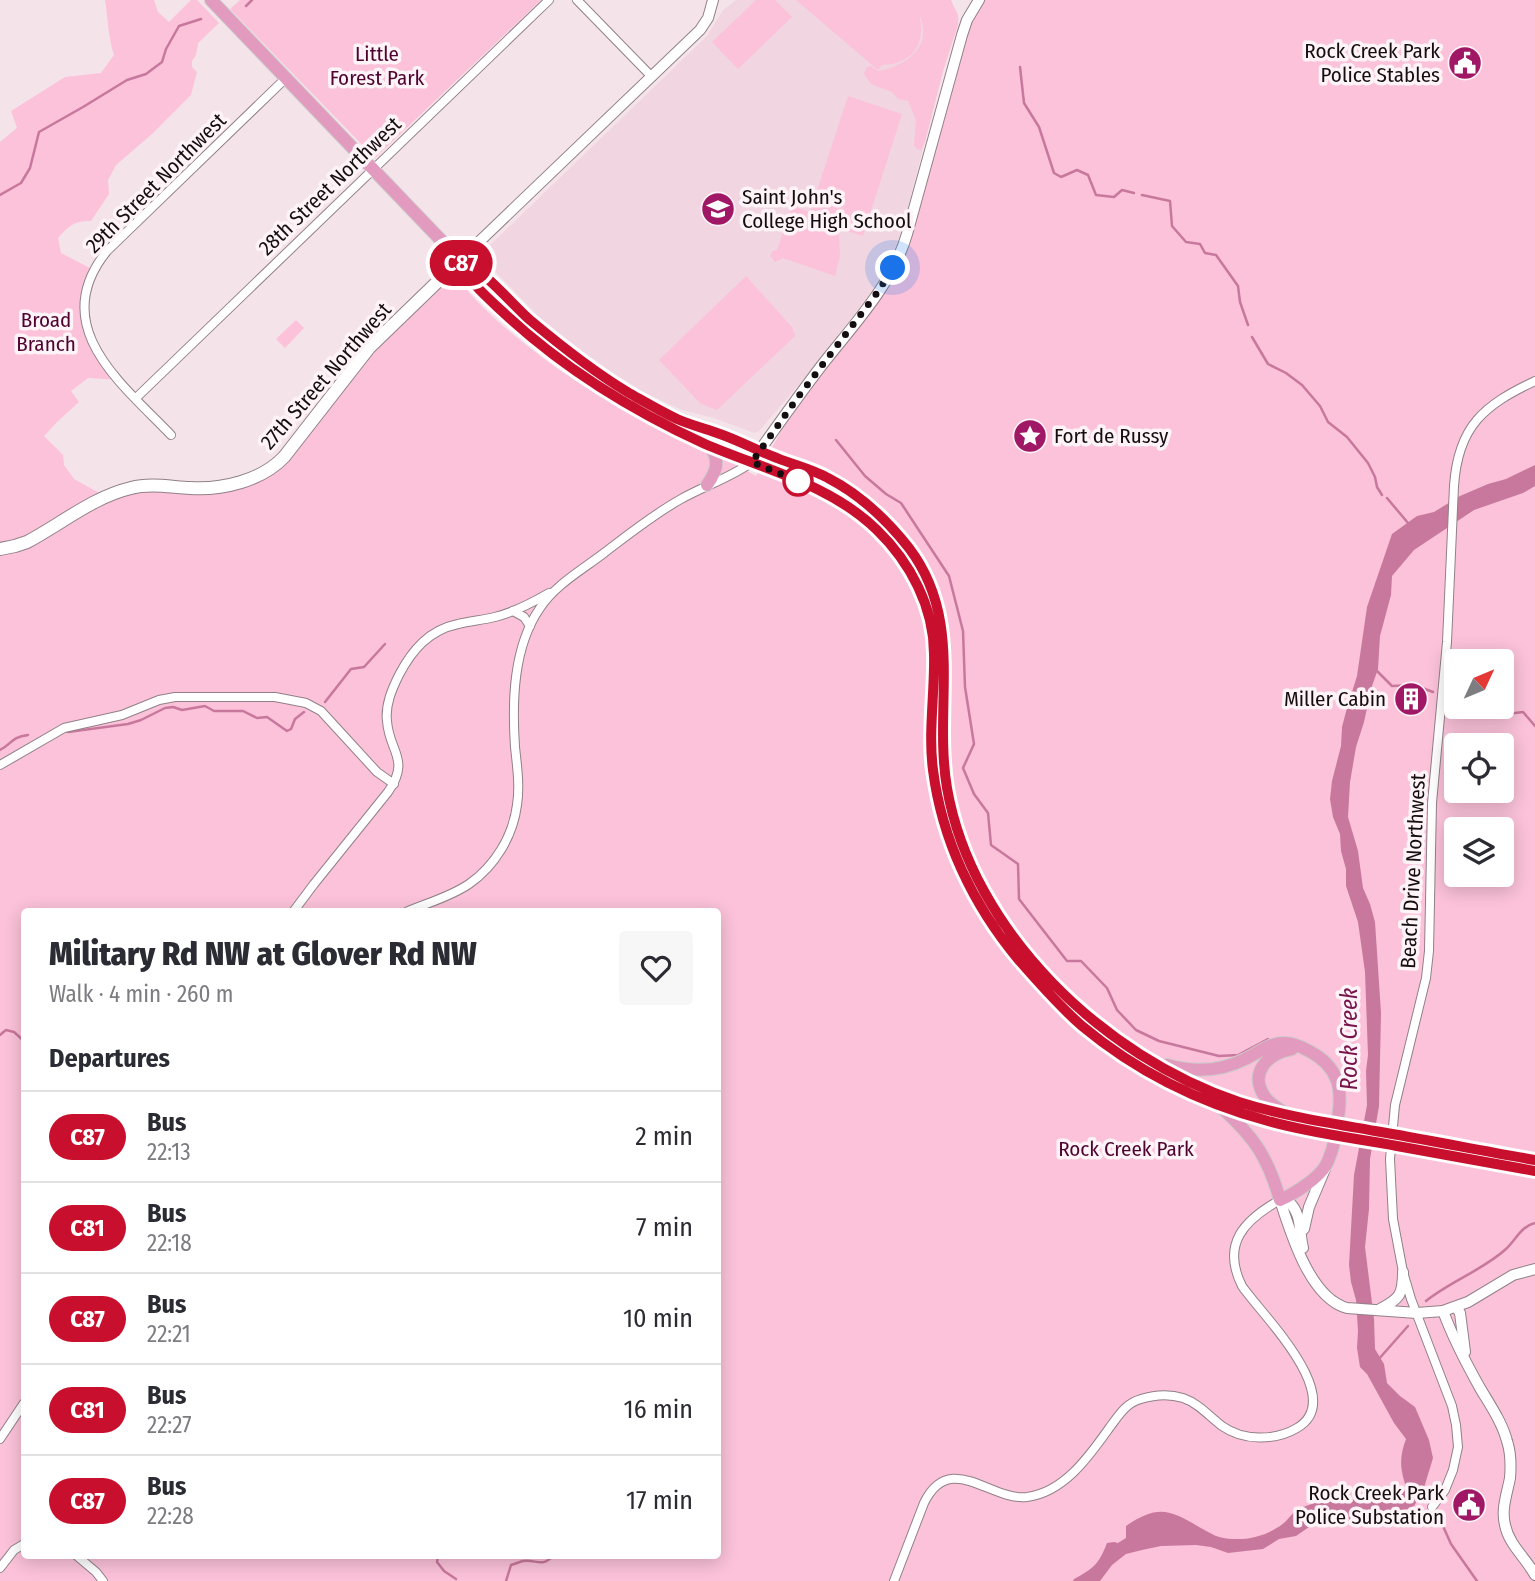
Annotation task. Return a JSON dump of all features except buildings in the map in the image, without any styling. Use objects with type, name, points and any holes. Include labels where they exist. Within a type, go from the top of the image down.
[{"type":"main road","points":[[218,2],[286,78],[460,260],[463,270],[471,280],[547,349],[640,411],[707,445],[834,498],[859,514],[892,545],[913,576],[926,606],[934,641],[933,769],[944,824],[959,864],[978,901],[1007,945],[1049,994],[1084,1028],[1140,1067],[1185,1091],[1255,1118],[1535,1160]]},
{"type":"main road","points":[[460,260],[471,262],[512,304],[552,338],[623,389],[678,419],[827,477],[872,509],[911,551],[929,581],[934,596],[941,624],[945,660],[942,744],[947,785],[957,827],[977,879],[1013,936],[1062,991],[1115,1037],[1153,1062],[1228,1098],[1288,1115]]},
{"type":"main road","name":"27th Street Northwest","points":[[0,549],[27,542],[102,499],[127,489],[146,485],[196,488],[229,485],[271,468],[284,457],[369,348],[460,260]]},
{"type":"main road","points":[[707,445],[714,452],[717,467],[707,485]]},
{"type":"main road","points":[[1153,1062],[1174,1068],[1205,1070],[1228,1066],[1267,1047],[1286,1043],[1303,1048],[1321,1058],[1338,1080],[1341,1092],[1334,1142],[1326,1165],[1304,1186],[1280,1200],[1268,1165],[1258,1147],[1223,1109],[1208,1101]]},
{"type":"main road","points":[[1303,1048],[1275,1053],[1260,1073],[1260,1087],[1272,1104],[1306,1124]]},
{"type":"main road","points":[[1421,1144],[1535,1171]]},
{"type":"street","name":"28th Street Northwest","points":[[136,398],[549,0]]},
{"type":"street","points":[[577,0],[652,76]]},
{"type":"street","name":"27th Street Northwest","points":[[460,260],[700,30],[708,18],[713,0]]},
{"type":"street","points":[[296,908],[394,784],[399,761],[388,729],[387,710],[391,692],[410,656],[424,640],[440,629],[491,618],[535,601],[559,587],[648,520],[681,499],[752,462],[897,262],[961,36],[979,0]]},
{"type":"street","name":"29th Street Northwest","points":[[136,398],[102,361],[88,330],[85,307],[91,277],[103,256],[286,78]]},
{"type":"street","name":"Beach Drive Northwest","points":[[1432,1507],[1440,1499],[1453,1470],[1458,1447],[1456,1425],[1452,1406],[1403,1272],[1393,1219],[1390,1159],[1395,1105],[1426,978],[1430,924],[1432,803],[1447,642],[1454,486],[1461,447],[1476,420],[1497,400],[1535,380]]},
{"type":"street","points":[[136,398],[171,435]]},
{"type":"street","points":[[416,908],[452,894],[471,883],[495,859],[510,832],[517,800],[514,727],[521,653],[530,626],[540,608],[559,587]]},
{"type":"street","points":[[513,611],[524,617],[530,626]]},
{"type":"street","points":[[0,765],[60,730],[127,714],[163,698],[275,696],[306,703],[321,711],[377,772],[394,784]]},
{"type":"street","points":[[1303,1248],[1308,1210],[1326,1165]]},
{"type":"street","points":[[1280,1200],[1294,1241],[1316,1284],[1338,1304],[1350,1308],[1417,1313],[1443,1311],[1475,1299],[1513,1275],[1535,1269]]},
{"type":"street","points":[[894,1581],[929,1493],[935,1486],[953,1478],[977,1482],[1015,1497],[1042,1494],[1075,1472],[1119,1414],[1137,1400],[1167,1395],[1184,1398],[1233,1433],[1250,1437],[1276,1436],[1292,1432],[1303,1425],[1312,1406],[1307,1377],[1291,1348],[1237,1277],[1234,1259],[1238,1238],[1245,1226],[1260,1211],[1280,1200],[1289,1202],[1297,1210],[1300,1221],[1299,1231],[1305,1263]]},
{"type":"street","points":[[1380,1309],[1401,1293],[1403,1272]]},
{"type":"street","points":[[1456,1307],[1460,1313],[1468,1365]]},
{"type":"street","points":[[1443,1311],[1459,1349],[1508,1443],[1511,1466],[1504,1507],[1505,1525],[1512,1543],[1535,1575]]},
{"type":"street","points":[[0,1439],[21,1408]]},
{"type":"street","points":[[0,1568],[21,1546]]},
{"type":"street","points":[[80,1559],[103,1581]]},
{"type":"shaded area","name":"Saint John's College High School","points":[[736,0],[914,0],[954,30],[901,233],[888,265],[873,290],[802,381],[759,431],[754,433],[714,418],[682,410],[643,392],[602,366],[547,325],[483,256],[488,247],[707,36],[723,10]]},
{"type":"shaded area","points":[[1535,465],[1535,486],[1523,493],[1474,510],[1414,550],[1392,576],[1391,595],[1380,636],[1378,669],[1356,747],[1350,782],[1348,817],[1358,851],[1363,888],[1375,922],[1381,1013],[1379,1106],[1370,1159],[1365,1247],[1375,1349],[1384,1364],[1387,1383],[1415,1407],[1429,1440],[1433,1458],[1423,1491],[1414,1506],[1396,1514],[1358,1522],[1340,1520],[1312,1525],[1296,1536],[1279,1539],[1263,1549],[1228,1553],[1196,1545],[1161,1546],[1126,1554],[1112,1565],[1100,1581],[1073,1581],[1095,1565],[1107,1543],[1118,1543],[1126,1538],[1126,1526],[1155,1512],[1179,1516],[1219,1537],[1247,1538],[1273,1530],[1297,1510],[1310,1505],[1346,1499],[1394,1500],[1406,1487],[1401,1463],[1406,1439],[1367,1374],[1360,1367],[1357,1348],[1356,1300],[1349,1265],[1354,1175],[1367,1105],[1365,972],[1358,922],[1346,886],[1340,834],[1333,817],[1330,799],[1332,781],[1341,746],[1342,727],[1357,676],[1367,607],[1392,534],[1417,516],[1434,512],[1460,496]]},
{"type":"green space","name":"Broad Branch","points":[[105,0],[154,0],[158,12],[169,22],[191,0],[197,0],[219,23],[198,43],[192,61],[192,67],[197,72],[191,95],[116,165],[108,180],[109,194],[91,221],[72,225],[58,238],[61,253],[97,273],[89,299],[92,340],[121,380],[88,378],[71,391],[79,402],[44,436],[63,455],[64,465],[74,479],[103,495],[40,534],[0,547],[0,142],[17,128],[11,111],[65,77],[101,73],[114,55]]},
{"type":"green space","name":"Little Forest Park","points":[[240,0],[541,0],[375,158],[230,9]]},
{"type":"green space","points":[[756,0],[775,0],[792,17],[738,69],[712,42]]},
{"type":"green space","points":[[796,0],[951,0],[958,14],[958,25],[921,150],[914,146],[916,120],[908,101],[898,99],[892,92],[871,84],[864,74],[866,68],[871,66],[878,71],[889,68],[908,59],[915,53],[923,36],[919,14],[921,34],[916,50],[903,61],[882,65],[878,70]]},
{"type":"green space","name":"Rock Creek Park","points":[[984,0],[1535,0],[1535,1581],[0,1581],[0,555],[25,549],[121,496],[155,490],[212,495],[260,481],[371,353],[446,283],[459,281],[498,322],[545,360],[595,394],[645,422],[756,476],[783,428],[885,289],[968,27]]},
{"type":"green space","points":[[848,96],[902,114],[863,236],[831,226],[839,235],[840,256],[835,276],[783,258],[775,262],[770,256],[777,250],[792,206],[810,212]]},
{"type":"green space","points":[[746,276],[792,327],[795,336],[717,410],[701,404],[659,360]]},
{"type":"green space","points":[[296,320],[304,328],[285,348],[276,339]]},
{"type":"waterway","points":[[246,6],[252,0]]},
{"type":"waterway","points":[[0,195],[21,183],[30,168],[39,132],[127,80],[146,74],[162,62],[179,26],[201,19]]},
{"type":"waterway","points":[[1020,67],[1024,103],[1039,127],[1054,173],[1061,177],[1077,170],[1088,175],[1096,195],[1114,197],[1122,190],[1134,193]]},
{"type":"waterway","points":[[1142,195],[1170,201],[1172,226],[1186,242],[1200,244],[1205,253],[1216,255],[1238,286],[1248,325]]},
{"type":"waterway","points":[[1252,337],[1268,364],[1302,385],[1320,406],[1328,422],[1347,437],[1368,463],[1382,495]]},
{"type":"waterway","points":[[836,440],[865,476],[901,503],[949,576],[963,631],[965,687],[974,744],[963,768],[974,794],[988,813],[991,845],[1018,864],[1019,899],[1067,961],[1081,961],[1107,988],[1117,1010],[1136,1030],[1159,1041],[1219,1056],[1238,1055],[1268,1039]]},
{"type":"waterway","points":[[1387,498],[1408,526]]},
{"type":"waterway","points":[[325,702],[351,669],[364,667],[385,644]]},
{"type":"waterway","points":[[1375,669],[1392,686],[1414,685],[1433,692]]},
{"type":"waterway","points":[[68,732],[128,724],[165,708],[182,710],[205,706],[214,711],[243,711],[257,718],[267,717],[287,731],[304,712]]},
{"type":"waterway","points":[[1514,713],[1523,712],[1535,726]]},
{"type":"waterway","points":[[0,750],[15,739],[28,735]]},
{"type":"waterway","points":[[0,1035],[6,1030],[14,1032],[21,1038]]},
{"type":"waterway","points":[[1426,1301],[1497,1256],[1522,1230],[1535,1223]]},
{"type":"waterway","points":[[1378,1360],[1408,1326]]},
{"type":"waterway","points":[[1438,1515],[1451,1544],[1477,1581]]},
{"type":"waterway","points":[[438,1559],[444,1571],[456,1579]]},
{"type":"waterway","points":[[506,1581],[511,1565],[523,1561],[545,1562],[550,1559]]},
{"type":"bus line","name":"C87","points":[[1535,1160],[1307,1119],[1237,1101],[1199,1086],[1153,1062],[1081,1010],[1043,972],[1013,936],[977,879],[967,854],[951,806],[942,744],[945,670],[943,634],[929,581],[911,551],[872,509],[827,477],[678,419],[623,389],[580,360],[531,321],[471,262],[460,260],[463,270],[515,323],[589,379],[640,411],[707,445],[834,498],[859,514],[892,545],[913,576],[926,606],[934,641],[933,769],[939,804],[951,845],[978,901],[1007,945],[1049,994],[1084,1028],[1122,1056],[1185,1091],[1255,1118],[1305,1130],[1535,1171]]},
{"type":"place","name":"Rock Creek Park Police Stables","points":[[1465,63]]},
{"type":"place","name":"Saint John's College High School","points":[[718,209]]},
{"type":"place","name":"Fort de Russy","points":[[1030,436]]},
{"type":"place","name":"Miller Cabin","points":[[1411,699]]},
{"type":"place","name":"Rock Creek Park Police Substation","points":[[1469,1505]]},
{"type":"route","points":[[798,481],[801,482],[752,462],[893,268]]},
{"type":"water label","name":"Rock Creek","points":[[1349,1039]]}]
